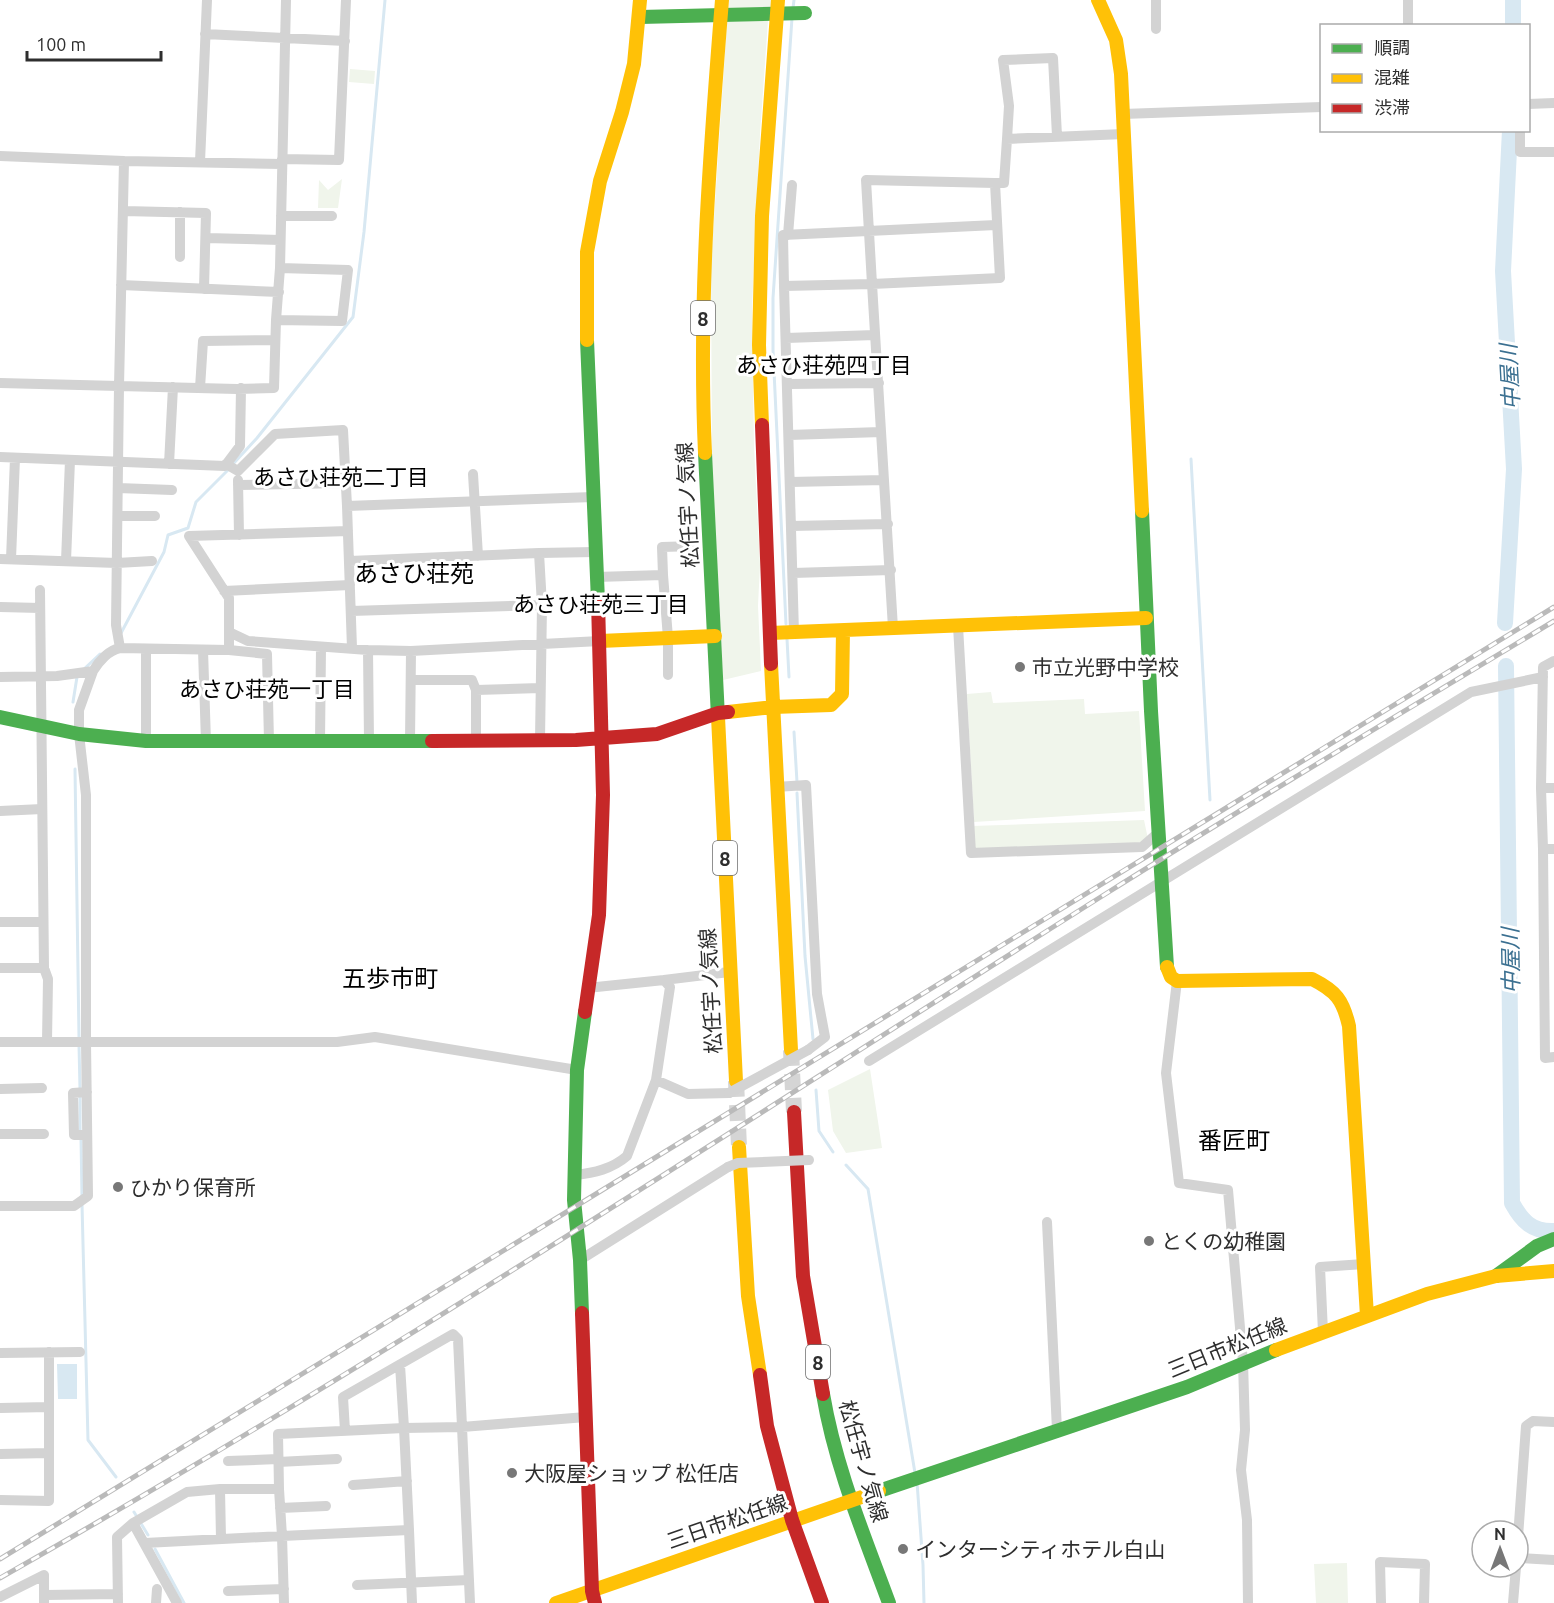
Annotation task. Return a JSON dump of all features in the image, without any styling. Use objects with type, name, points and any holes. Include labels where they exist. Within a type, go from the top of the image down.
[{"type":"street","points":[[200,162],[207,0]]},
{"type":"street","points":[[0,383],[274,388],[280,268],[286,0]]},
{"type":"street","points":[[0,156],[200,162],[339,160],[346,0]]},
{"type":"street","points":[[593,1597],[580,1260],[574,1206],[577,1070],[599,915],[603,795],[587,252],[600,181],[622,112],[634,64],[640,0]]},
{"type":"street","name":"松任宇ノ気線","points":[[722,0],[709,164],[703,328],[704,423],[715,636],[732,1087]]},
{"type":"street","points":[[1098,0],[1116,40],[1121,74],[1146,618],[1167,968],[1177,981],[1312,979],[1330,988],[1344,1005],[1349,1026],[1367,1316]]},
{"type":"street","points":[[1156,0],[1156,29]]},
{"type":"street","points":[[1408,0],[1408,24]]},
{"type":"street","points":[[640,17],[789,11],[765,158],[759,292],[760,422],[790,1050]]},
{"type":"street","points":[[205,34],[286,40],[345,41]]},
{"type":"street","points":[[893,628],[866,180],[1004,183],[1009,106],[1003,60],[1053,58],[1057,136]]},
{"type":"street","points":[[1530,104],[1554,103]]},
{"type":"street","points":[[1123,114],[1320,107]]},
{"type":"street","points":[[1520,132],[1520,152],[1554,152]]},
{"type":"street","points":[[1007,140],[1124,134]]},
{"type":"street","points":[[0,1206],[74,1206],[88,1196],[87,1092],[82,1042],[86,795],[79,734],[79,710],[91,671],[97,663],[115,649],[119,641],[116,625],[117,516],[124,161]]},
{"type":"street","points":[[784,286],[1000,278],[995,183]]},
{"type":"street","points":[[789,235],[792,184]]},
{"type":"street","points":[[124,211],[206,213],[204,289]]},
{"type":"street","points":[[180,212],[180,257]]},
{"type":"street","points":[[281,216],[332,216]]},
{"type":"street","points":[[794,633],[783,235],[996,225]]},
{"type":"street","points":[[206,238],[280,240]]},
{"type":"street","points":[[276,320],[342,321],[348,270],[280,268]]},
{"type":"street","points":[[121,285],[279,292]]},
{"type":"street","points":[[786,338],[875,335]]},
{"type":"street","points":[[201,388],[203,341],[275,340]]},
{"type":"street","points":[[788,384],[879,383]]},
{"type":"street","points":[[169,464],[172,387]]},
{"type":"street","points":[[239,534],[238,485],[232,467],[240,446],[242,388]]},
{"type":"street","points":[[0,457],[232,467],[275,434],[343,430],[352,648]]},
{"type":"street","points":[[789,435],[881,432]]},
{"type":"street","points":[[15,458],[13,508],[6,559],[117,563],[152,561]]},
{"type":"street","points":[[66,561],[70,460]]},
{"type":"street","points":[[474,474],[478,556]]},
{"type":"street","points":[[790,482],[884,480]]},
{"type":"street","points":[[238,485],[346,483]]},
{"type":"street","points":[[118,488],[172,490]]},
{"type":"street","points":[[347,506],[593,498]]},
{"type":"street","points":[[0,508],[13,508]]},
{"type":"street","points":[[117,516],[156,516]]},
{"type":"street","points":[[791,526],[888,524]]},
{"type":"street","points":[[229,650],[229,598],[189,536],[348,531]]},
{"type":"street","points":[[668,675],[662,547],[695,546],[695,537]]},
{"type":"street","points":[[350,561],[595,552]]},
{"type":"street","points":[[539,553],[542,605],[540,740]]},
{"type":"street","points":[[793,573],[891,570]]},
{"type":"street","points":[[596,578],[663,575]]},
{"type":"street","points":[[224,591],[351,585]]},
{"type":"street","points":[[39,590],[44,968],[48,979],[47,1042]]},
{"type":"street","points":[[351,611],[542,605]]},
{"type":"street","points":[[0,607],[40,608]]},
{"type":"street","points":[[770,633],[1146,618]]},
{"type":"street","points":[[958,626],[971,853],[1142,847],[1159,832]]},
{"type":"street","points":[[0,717],[79,734],[146,741],[476,741],[602,739],[657,734],[718,713],[773,707],[831,705],[842,694],[843,631]]},
{"type":"street","points":[[229,632],[248,641],[411,651],[715,636]]},
{"type":"street","points":[[119,641],[146,649],[229,650],[267,654],[269,742]]},
{"type":"street","points":[[320,742],[321,647]]},
{"type":"street","points":[[146,649],[146,741]]},
{"type":"street","points":[[203,650],[206,742]]},
{"type":"street","points":[[368,650],[369,741]]},
{"type":"street","points":[[410,741],[411,651]]},
{"type":"street","points":[[1554,661],[1543,667],[1541,788],[1548,849],[1545,1058],[1554,1058]]},
{"type":"street","points":[[0,677],[57,676],[91,671]]},
{"type":"street","points":[[869,1062],[1471,692],[1543,677]]},
{"type":"street","points":[[411,680],[472,680],[476,690],[476,741]]},
{"type":"street","points":[[476,690],[540,688]]},
{"type":"street","points":[[656,1080],[688,1094],[732,1087],[808,1050],[825,1037],[818,994],[806,785],[776,787]]},
{"type":"street","points":[[1541,788],[1554,788]]},
{"type":"street","points":[[0,811],[42,809]]},
{"type":"street","points":[[0,922],[43,922]]},
{"type":"street","points":[[0,968],[44,968]]},
{"type":"street","points":[[587,988],[729,972]]},
{"type":"street","points":[[575,1175],[591,1174],[617,1164],[627,1156],[656,1080],[670,987],[664,980]]},
{"type":"street","points":[[1177,981],[1166,1073],[1179,1183],[1228,1190],[1243,1362],[1245,1430],[1240,1470],[1246,1520],[1248,1603]]},
{"type":"street","points":[[0,1042],[337,1042],[375,1037],[577,1070]]},
{"type":"street","points":[[0,1089],[42,1088]]},
{"type":"street","points":[[87,1092],[74,1093],[74,1135],[87,1135]]},
{"type":"street","name":"松任宇ノ気線","points":[[794,1112],[803,1276],[827,1418],[851,1501],[889,1603]]},
{"type":"street","points":[[0,1134],[44,1134]]},
{"type":"street","points":[[740,1147],[749,1307],[767,1426],[792,1520],[822,1603]]},
{"type":"street","points":[[580,1260],[738,1163],[809,1160]]},
{"type":"street","points":[[1047,1222],[1057,1430]]},
{"type":"street","points":[[1496,1276],[1537,1246],[1554,1239]]},
{"type":"street","points":[[1323,1332],[1320,1267],[1364,1264]]},
{"type":"street","name":"三日市松任線","points":[[556,1603],[593,1597],[792,1520],[1187,1387],[1243,1362],[1427,1294],[1496,1276],[1554,1271]]},
{"type":"street","points":[[345,1431],[343,1397],[453,1334],[458,1339],[470,1603]]},
{"type":"street","points":[[0,1500],[49,1501],[49,1352]]},
{"type":"street","points":[[0,1353],[80,1352]]},
{"type":"street","points":[[400,1365],[412,1603]]},
{"type":"street","points":[[0,1408],[49,1407]]},
{"type":"street","points":[[284,1603],[278,1434],[462,1427],[586,1417]]},
{"type":"street","points":[[1519,1519],[1526,1426],[1533,1421],[1554,1422]]},
{"type":"street","points":[[0,1454],[49,1453]]},
{"type":"street","points":[[228,1461],[337,1459]]},
{"type":"street","points":[[353,1485],[407,1481]]},
{"type":"street","points":[[0,1597],[44,1575],[45,1599],[118,1598],[117,1537],[133,1523],[187,1492],[220,1489],[279,1489]]},
{"type":"street","points":[[220,1489],[221,1539]]},
{"type":"street","points":[[280,1508],[326,1506]]},
{"type":"street","points":[[133,1523],[177,1603]]},
{"type":"street","points":[[145,1543],[409,1530]]},
{"type":"street","points":[[1530,1559],[1554,1560]]},
{"type":"street","points":[[1381,1603],[1380,1563],[1425,1564],[1424,1603]]},
{"type":"street","points":[[1513,1603],[1515,1579]]},
{"type":"street","points":[[357,1585],[469,1580]]},
{"type":"street","points":[[156,1603],[157,1589]]},
{"type":"street","points":[[228,1591],[284,1589]]},
{"type":"shaded area","points":[[729,0],[771,0],[771,8],[728,9]]},
{"type":"shaded area","points":[[768,20],[752,308],[761,671],[723,680],[712,469],[711,264],[727,22]]},
{"type":"shaded area","points":[[350,69],[375,71],[374,84],[349,82]]},
{"type":"shaded area","points":[[342,179],[338,208],[318,208],[319,180],[328,190]]},
{"type":"shaded area","points":[[991,692],[993,703],[1084,699],[1085,714],[1139,711],[1145,811],[974,822],[967,694]]},
{"type":"shaded area","points":[[1144,820],[1148,839],[1138,843],[979,850],[973,848],[972,826]]},
{"type":"shaded area","points":[[870,1069],[882,1148],[846,1153],[833,1131],[828,1090]]},
{"type":"shaded area","points":[[57,1364],[77,1364],[77,1399],[58,1399]]},
{"type":"shaded area","points":[[1347,1563],[1348,1603],[1316,1603],[1314,1564]]},
{"type":"waterway","points":[[233,464],[257,438],[353,317],[364,232],[385,0]]},
{"type":"waterway","points":[[793,8],[794,0]]},
{"type":"waterway","name":"中屋川","points":[[1513,0],[1513,24]]},
{"type":"waterway","points":[[786,624],[773,350],[773,298],[792,18]]},
{"type":"waterway","name":"中屋川","points":[[1505,623],[1514,469],[1503,271],[1510,132]]},
{"type":"waterway","points":[[1191,459],[1210,800]]},
{"type":"waterway","points":[[120,635],[164,552],[168,535],[188,528],[196,502],[229,469]]},
{"type":"waterway","points":[[787,639],[789,677]]},
{"type":"waterway","points":[[83,670],[100,654]]},
{"type":"waterway","name":"中屋川","points":[[1506,666],[1512,1203],[1528,1224],[1540,1230],[1554,1231]]},
{"type":"waterway","points":[[73,702],[77,677]]},
{"type":"waterway","points":[[794,732],[797,782]]},
{"type":"waterway","points":[[75,769],[79,1038]]},
{"type":"waterway","points":[[797,793],[805,956],[813,1039]]},
{"type":"waterway","points":[[79,1045],[80,1089]]},
{"type":"waterway","points":[[816,1090],[819,1131],[833,1152]]},
{"type":"waterway","points":[[80,1096],[80,1131]]},
{"type":"waterway","points":[[81,1138],[82,1197]]},
{"type":"waterway","points":[[846,1165],[868,1189],[915,1473]]},
{"type":"waterway","points":[[82,1204],[88,1440],[116,1477]]},
{"type":"waterway","points":[[917,1482],[924,1603]]},
{"type":"waterway","points":[[134,1512],[148,1535]]},
{"type":"waterway","points":[[155,1549],[184,1603]]},
{"type":"tunnel","points":[[791,1050],[794,1112]]},
{"type":"tunnel","points":[[736,1081],[739,1147]]},
{"type":"railway","points":[[0,1559],[1554,607]]},
{"type":"railway","points":[[0,1578],[141,1497],[420,1328],[1163,858],[1554,621]]},
{"type":"traffic: fast","points":[[640,17],[805,13]]},
{"type":"traffic: fast","points":[[587,340],[598,601]]},
{"type":"traffic: fast","points":[[705,453],[718,717]]},
{"type":"traffic: fast","points":[[1142,511],[1151,711],[1167,967]]},
{"type":"traffic: fast","points":[[0,717],[79,734],[146,741],[432,741]]},
{"type":"traffic: fast","points":[[582,1313],[574,1200],[577,1070],[585,1012]]},
{"type":"traffic: fast","points":[[1496,1276],[1537,1246],[1554,1239]]},
{"type":"traffic: fast","points":[[879,1491],[1187,1387],[1276,1350]]},
{"type":"traffic: fast","points":[[823,1394],[843,1474],[889,1603]]},
{"type":"traffic: slow","points":[[587,340],[587,252],[600,181],[622,112],[634,64],[640,0]]},
{"type":"traffic: slow","points":[[705,453],[704,283],[722,0]]},
{"type":"traffic: slow","points":[[762,425],[759,345],[762,216],[778,0]]},
{"type":"traffic: slow","points":[[1098,0],[1116,40],[1121,74],[1142,511]]},
{"type":"traffic: slow","points":[[770,633],[1146,618]]},
{"type":"traffic: slow","points":[[728,712],[773,707],[831,705],[842,694],[843,631]]},
{"type":"traffic: slow","points":[[600,641],[715,636]]},
{"type":"traffic: slow","points":[[771,664],[791,1050]]},
{"type":"traffic: slow","points":[[718,717],[736,1081]]},
{"type":"traffic: slow","points":[[1167,967],[1171,977],[1177,981],[1312,979],[1333,992],[1341,1003],[1349,1026],[1367,1316]]},
{"type":"traffic: slow","points":[[739,1147],[748,1296],[760,1375]]},
{"type":"traffic: slow","points":[[1276,1350],[1427,1294],[1496,1276],[1554,1271]]},
{"type":"traffic: slow","points":[[556,1603],[879,1491]]},
{"type":"traffic: jam","points":[[762,425],[771,664]]},
{"type":"traffic: jam","points":[[585,1012],[599,915],[603,795],[598,601]]},
{"type":"traffic: jam","points":[[432,741],[576,740],[657,734],[718,713],[728,712]]},
{"type":"traffic: jam","points":[[794,1112],[803,1276],[823,1394]]},
{"type":"traffic: jam","points":[[582,1313],[592,1591],[595,1603]]},
{"type":"traffic: jam","points":[[760,1375],[767,1426],[792,1520],[822,1603]]},
{"type":"place","name":"市立光野中学校","points":[[1020,667]]},
{"type":"place","name":"ひかり保育所","points":[[118,1187]]},
{"type":"place","name":"とくの幼稚園","points":[[1149,1241]]},
{"type":"place","name":"大阪屋ショップ 松任店","points":[[512,1473]]},
{"type":"place","name":"インターシティホテル白山","points":[[903,1549]]},
{"type":"district","name":"あさひ荘苑四丁目","points":[[824,364]]},
{"type":"district","name":"あさひ荘苑二丁目","points":[[341,476]]},
{"type":"district","name":"あさひ荘苑","points":[[414,573]]},
{"type":"district","name":"あさひ荘苑三丁目","points":[[601,603]]},
{"type":"district","name":"あさひ荘苑一丁目","points":[[267,688]]},
{"type":"district","name":"五歩市町","points":[[390,978]]},
{"type":"district","name":"番匠町","points":[[1234,1140]]}]
